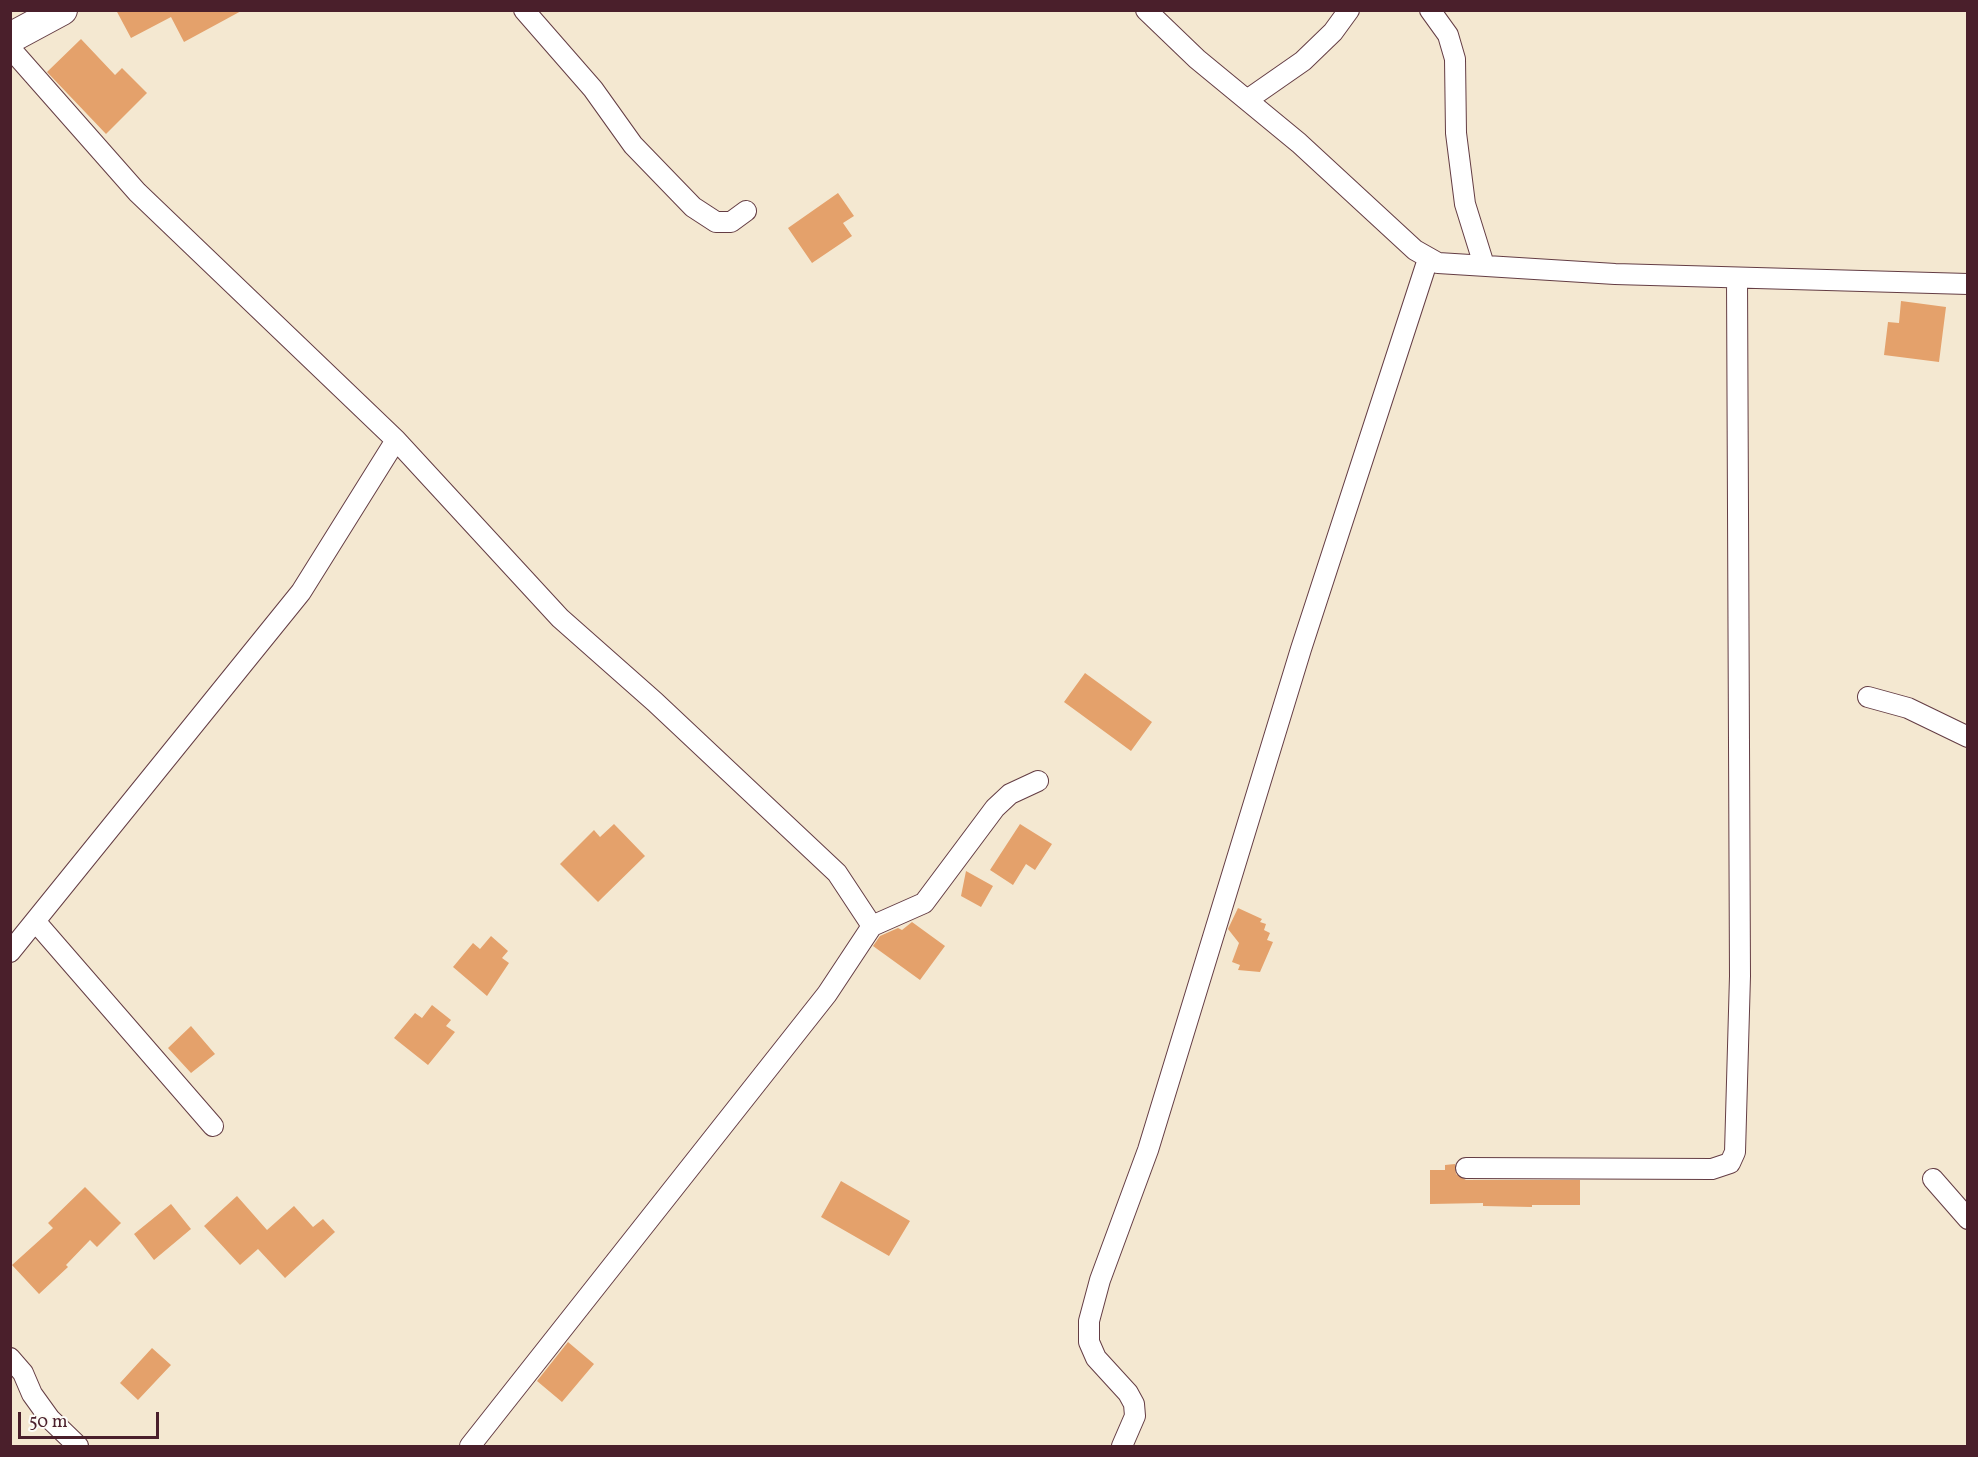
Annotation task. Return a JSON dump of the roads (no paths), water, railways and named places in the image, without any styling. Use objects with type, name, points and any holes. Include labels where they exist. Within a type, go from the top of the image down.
[{"type":"main road","points":[[10,38],[62,10]]},
{"type":"street","points":[[524,10],[593,89],[633,145],[693,207],[716,222],[731,222],[746,211]]},
{"type":"street","points":[[1146,10],[1428,259],[1438,263],[1615,274],[1968,284]]},
{"type":"street","points":[[1247,100],[1303,61],[1333,32],[1349,10]]},
{"type":"street","points":[[1430,10],[1448,35],[1455,59],[1456,133],[1465,204],[1484,266]]},
{"type":"street","points":[[10,48],[138,192],[396,440],[560,618],[656,702],[837,873],[872,926]]},
{"type":"street","points":[[1122,1446],[1135,1416],[1134,1404],[1128,1393],[1096,1358],[1089,1342],[1089,1321],[1100,1280],[1155,1128],[1301,649],[1428,259]]},
{"type":"street","points":[[1466,1168],[1712,1169],[1730,1163],[1735,1152],[1740,976],[1737,278]]},
{"type":"street","points":[[10,952],[301,592],[396,440]]},
{"type":"street","points":[[1868,697],[1908,708],[1968,737]]},
{"type":"street","points":[[470,1446],[827,994],[872,926],[924,903],[995,808],[1010,794],[1038,780]]},
{"type":"street","points":[[35,921],[213,1126]]},
{"type":"street","points":[[1933,1179],[1968,1219]]},
{"type":"street","points":[[10,1358],[23,1373],[32,1394],[50,1419],[78,1446]]}]
